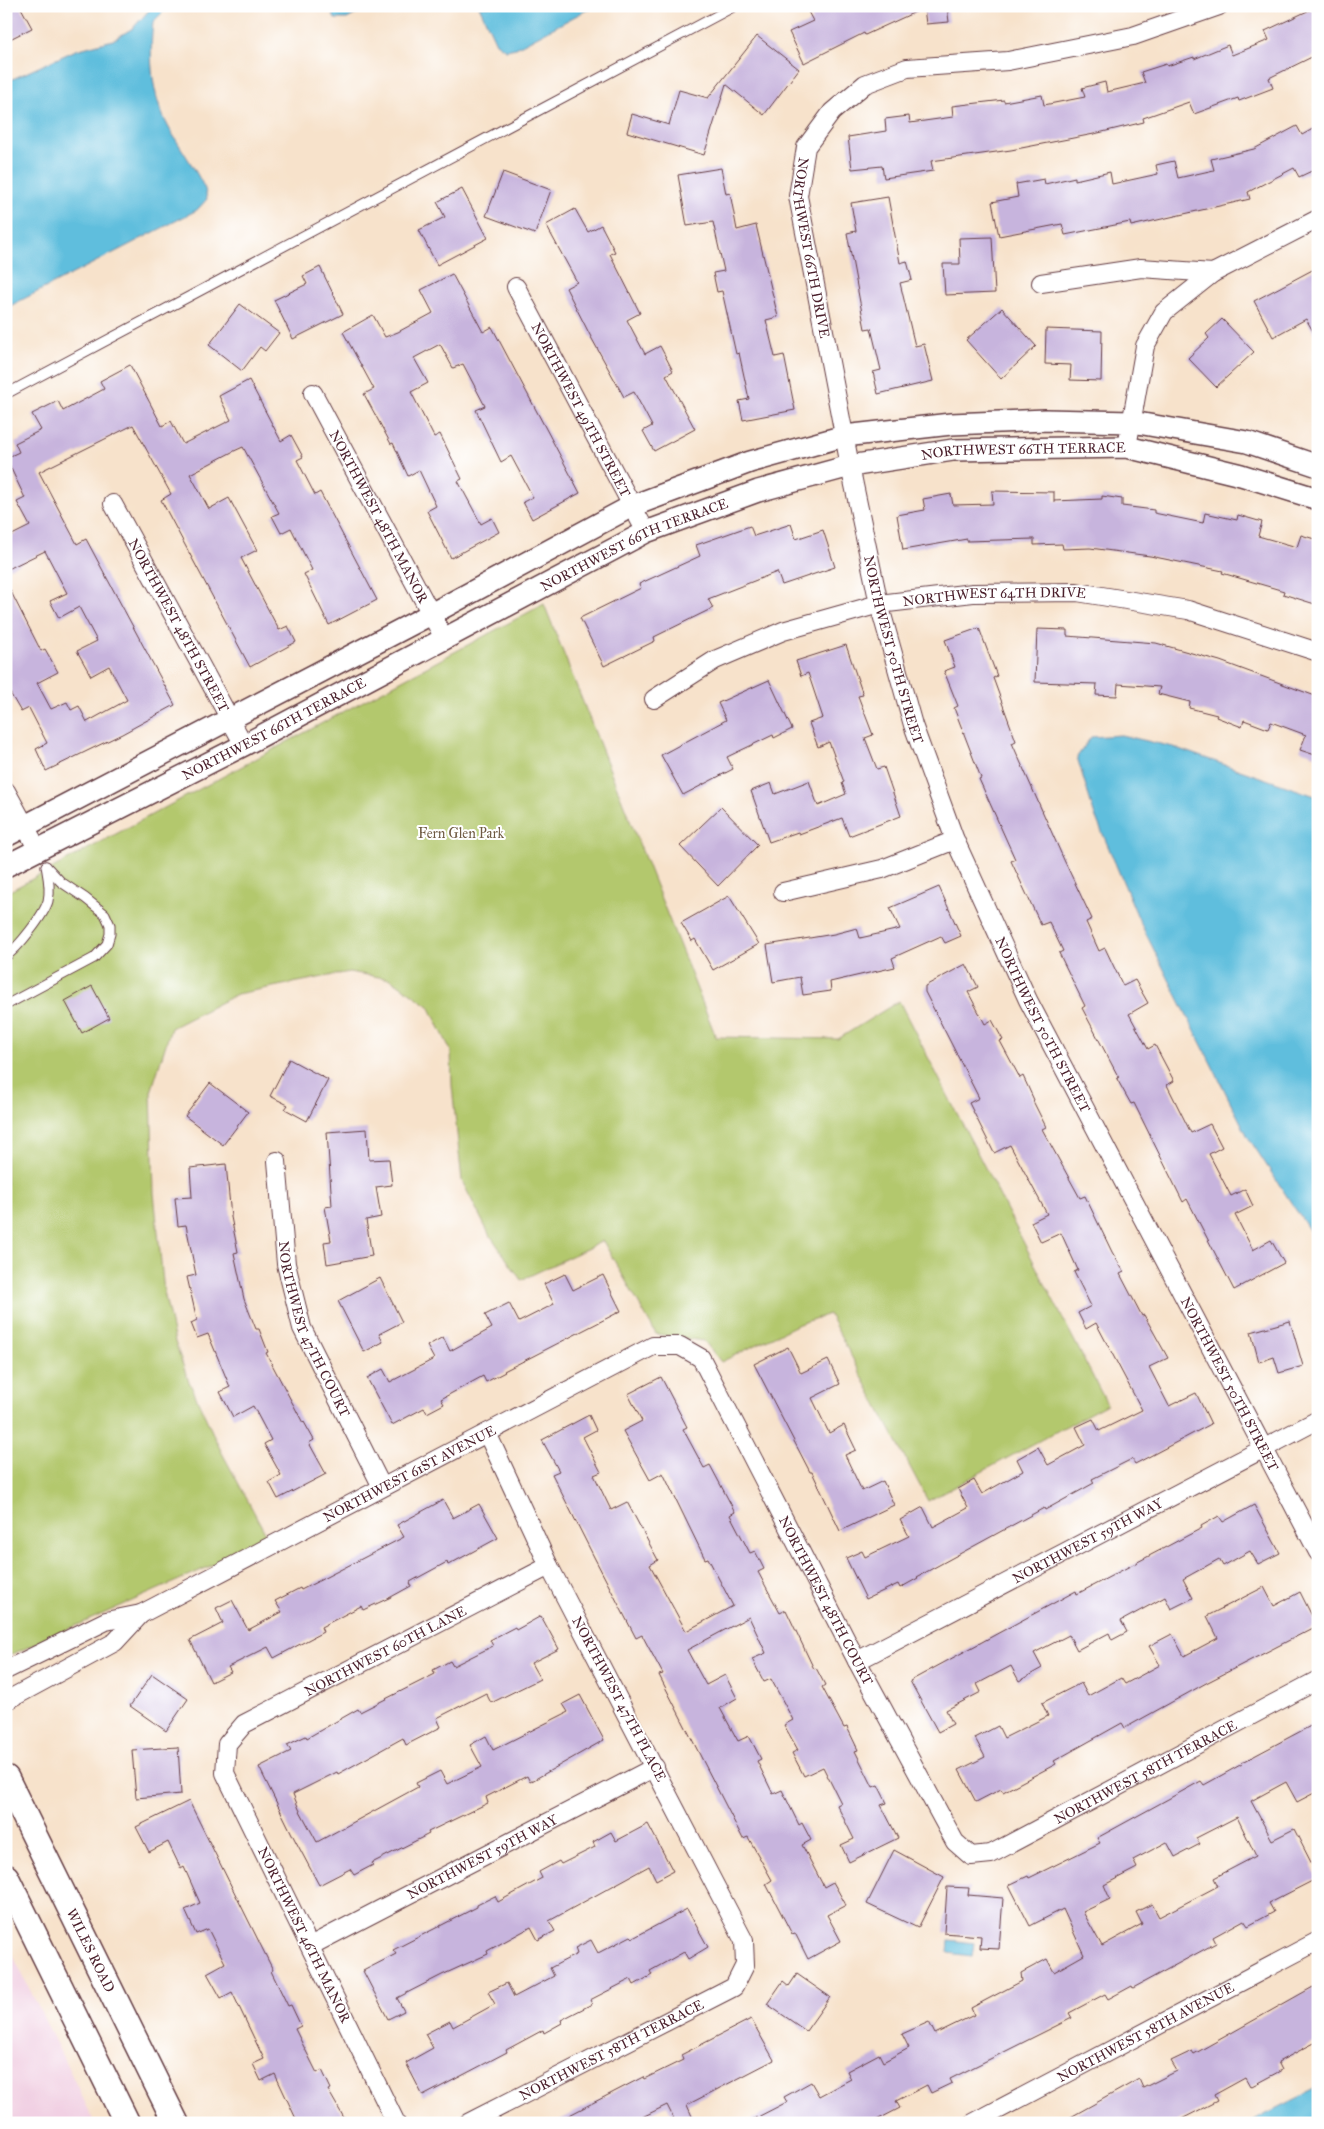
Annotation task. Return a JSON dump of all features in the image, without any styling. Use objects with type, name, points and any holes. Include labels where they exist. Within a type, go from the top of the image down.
[{"type":"main road","name":"WILES ROAD","points":[[6,1778],[176,2123]]},
{"type":"main road","points":[[6,1877],[127,2123]]},
{"type":"street","name":"NORTHWEST 66TH DRIVE","points":[[850,466],[798,196],[806,147],[832,112],[865,84],[907,68],[1008,61],[1037,56],[1134,36],[1218,6]]},
{"type":"street","points":[[1127,447],[1145,346],[1164,312],[1213,273],[1318,219]]},
{"type":"street","points":[[1041,283],[1141,268],[1213,273]]},
{"type":"street","name":"NORTHWEST 49TH STREET","points":[[516,287],[646,532]]},
{"type":"street","name":"NORTHWEST 48TH MANOR","points":[[313,393],[445,640]]},
{"type":"street","name":"NORTHWEST 66TH TERRACE","points":[[6,836],[431,614],[632,506],[750,462],[844,436],[951,424],[1046,420],[1132,422],[1247,442],[1318,466]]},
{"type":"street","name":"NORTHWEST 66TH TERRACE","points":[[6,866],[42,858],[244,745],[646,532],[758,491],[850,466],[952,450],[1127,447],[1241,475],[1318,500]]},
{"type":"street","name":"NORTHWEST 50TH STREET","points":[[850,466],[879,604],[913,725],[955,840],[1028,1000],[1318,1552]]},
{"type":"street","name":"NORTHWEST 48TH STREET","points":[[113,504],[244,745]]},
{"type":"street","name":"NORTHWEST 64TH DRIVE","points":[[654,699],[714,660],[783,631],[879,604],[973,593],[1077,592],[1188,610],[1318,652]]},
{"type":"street","points":[[6,791],[42,858]]},
{"type":"street","points":[[783,892],[882,869],[955,840]]},
{"type":"street","name":"NORTHWEST 47TH COURT","points":[[277,1161],[286,1264],[302,1328],[382,1487]]},
{"type":"street","name":"NORTHWEST 61ST AVENUE","points":[[6,1670],[106,1621],[141,1614],[653,1346],[680,1346]]},
{"type":"street","name":"NORTHWEST 48TH COURT","points":[[680,1346],[700,1358],[857,1661],[955,1842],[971,1856]]},
{"type":"street","name":"NORTHWEST 59TH WAY","points":[[857,1661],[1318,1420]]},
{"type":"street","name":"NORTHWEST 47TH PLACE","points":[[487,1433],[550,1566],[744,1941],[745,1965]]},
{"type":"street","name":"NORTHWEST 60TH LANE","points":[[227,1744],[244,1724],[550,1566]]},
{"type":"street","name":"NORTHWEST 61ST AVENUE","points":[[6,1701],[114,1642],[141,1614]]},
{"type":"street","name":"NORTHWEST 58TH TERRACE","points":[[971,1856],[991,1854],[1318,1680]]},
{"type":"street","name":"NORTHWEST 46TH MANOR","points":[[227,1744],[225,1773],[396,2123]]},
{"type":"street","name":"NORTHWEST 59TH WAY","points":[[310,1946],[655,1767]]},
{"type":"street","name":"NORTHWEST 58TH AVENUE","points":[[973,2123],[1318,1941]]},
{"type":"street","name":"NORTHWEST 58TH TERRACE","points":[[468,2123],[734,1988],[745,1965]]},
{"type":"lane","points":[[6,394],[736,6]]},
{"type":"lane","points":[[6,956],[13,952],[40,916],[48,901],[49,887],[42,858]]},
{"type":"lane","points":[[6,1005],[94,958],[107,944],[110,934],[110,925],[105,914],[61,882],[42,858]]},
{"type":"shaded area","points":[[6,1941],[95,2123],[6,2123]]},
{"type":"green space","name":"Fern Glen Park","points":[[544,604],[716,1037],[838,1039],[899,1001],[1107,1404],[928,1501],[829,1314],[799,1324],[721,1362],[704,1341],[656,1334],[603,1241],[521,1280],[488,1232],[462,1181],[452,1086],[451,1051],[429,1006],[391,979],[349,972],[237,994],[171,1028],[151,1092],[154,1193],[164,1292],[175,1342],[187,1377],[221,1451],[269,1540],[6,1657],[6,893]]},
{"type":"water","points":[[153,6],[167,6],[153,22],[151,50],[158,103],[169,128],[201,181],[207,199],[197,210],[6,308],[6,82],[76,50],[113,40],[133,28]]},
{"type":"water","points":[[329,6],[371,6],[347,19],[335,19]]},
{"type":"water","points":[[479,6],[594,6],[516,48],[506,50],[496,43]]},
{"type":"water","points":[[1121,735],[1173,747],[1318,797],[1318,1239],[1313,1236],[1248,1137],[1140,922],[1094,813],[1077,757],[1091,737]]},
{"type":"water","points":[[949,1940],[974,1943],[972,1956],[948,1953]]},
{"type":"water","points":[[1318,2087],[1318,2123],[1247,2123]]},
{"type":"building","points":[[6,6],[20,6],[32,28],[6,41]]},
{"type":"building","points":[[805,6],[947,6],[949,22],[926,24],[924,8],[865,35],[864,33],[804,63],[789,32],[813,21]]},
{"type":"building","points":[[1314,8],[1318,16],[1318,54],[1269,78],[1273,88],[1239,101],[1238,98],[1194,114],[1189,102],[1143,118],[1144,122],[1094,134],[1011,150],[931,161],[933,171],[884,178],[882,166],[852,169],[848,137],[886,131],[885,119],[909,116],[910,123],[953,117],[952,106],[1004,100],[1004,102],[1042,95],[1044,105],[1085,97],[1082,88],[1105,82],[1107,92],[1145,83],[1141,72],[1194,57],[1194,59],[1228,45],[1232,55],[1269,40],[1265,31]]},
{"type":"building","points":[[757,36],[799,69],[764,115],[726,84],[704,155],[627,132],[632,114],[669,125],[679,90],[708,98]]},
{"type":"building","points":[[1297,126],[1302,135],[1318,126],[1318,168],[1299,177],[1294,168],[1248,192],[1250,199],[1131,226],[1130,222],[1065,235],[1062,224],[999,236],[992,202],[1018,197],[1016,184],[1044,179],[1045,184],[1075,177],[1075,180],[1110,172],[1112,184],[1158,174],[1156,165],[1174,161],[1178,178],[1214,170],[1211,159],[1254,149]]},
{"type":"building","points":[[721,168],[726,194],[730,193],[737,230],[756,225],[778,317],[766,320],[775,357],[784,355],[795,410],[743,420],[739,401],[749,399],[739,353],[736,354],[722,291],[717,292],[713,273],[724,271],[713,222],[687,226],[678,175]]},
{"type":"building","points":[[503,172],[551,190],[535,234],[486,216]]},
{"type":"building","points":[[462,189],[488,238],[437,265],[419,230],[445,217],[437,202]]},
{"type":"building","points":[[888,197],[900,263],[907,261],[912,280],[900,283],[915,346],[924,344],[933,381],[878,394],[873,372],[881,370],[871,328],[865,329],[847,233],[856,231],[851,203]]},
{"type":"building","points":[[575,209],[588,232],[601,225],[615,252],[610,254],[640,313],[627,320],[645,354],[660,346],[673,371],[666,375],[695,429],[654,451],[643,431],[652,426],[634,392],[624,397],[566,288],[577,282],[546,225]]},
{"type":"building","points":[[992,237],[995,293],[945,295],[943,264],[960,264],[959,238]]},
{"type":"building","points":[[320,267],[343,314],[293,339],[274,300],[307,284],[303,276]]},
{"type":"building","points":[[1318,267],[1318,340],[1306,319],[1273,337],[1254,301]]},
{"type":"building","points":[[452,274],[483,332],[492,327],[580,493],[532,519],[523,502],[533,497],[511,456],[501,462],[476,410],[485,406],[463,364],[453,368],[440,344],[414,358],[428,383],[411,392],[434,437],[440,434],[462,479],[458,481],[481,524],[492,518],[499,532],[451,558],[427,511],[436,506],[419,470],[408,476],[393,443],[391,444],[364,394],[374,389],[343,332],[373,315],[385,337],[398,332],[433,313],[421,290]]},
{"type":"building","points":[[240,304],[279,333],[265,351],[260,347],[242,371],[209,345]]},
{"type":"building","points":[[1002,308],[1036,346],[1001,379],[966,340]]},
{"type":"building","points":[[1222,319],[1254,352],[1216,387],[1188,358],[1209,338],[1206,334]]},
{"type":"building","points":[[1046,329],[1102,331],[1101,381],[1070,380],[1071,365],[1045,364]]},
{"type":"building","points":[[130,365],[162,426],[171,421],[183,444],[231,420],[219,396],[249,380],[281,441],[291,435],[303,457],[297,460],[315,495],[320,492],[377,600],[329,625],[304,574],[312,570],[291,528],[281,533],[272,516],[279,513],[243,447],[190,474],[209,509],[229,498],[257,550],[241,558],[279,630],[288,626],[296,642],[250,667],[161,500],[171,494],[133,425],[39,472],[77,544],[86,539],[175,705],[122,734],[46,771],[36,749],[47,743],[29,708],[21,712],[6,686],[6,582],[41,651],[45,649],[58,672],[37,683],[51,709],[67,702],[71,710],[79,706],[87,722],[127,700],[109,666],[91,676],[77,651],[97,641],[79,607],[59,618],[50,601],[67,593],[45,551],[6,570],[6,538],[30,526],[17,502],[25,498],[6,458],[19,452],[15,443],[41,430],[32,414],[58,401],[63,411],[104,389],[100,381]]},
{"type":"building","points":[[992,491],[1054,492],[1054,501],[1102,499],[1102,496],[1122,499],[1122,506],[1154,510],[1154,513],[1203,523],[1205,513],[1237,520],[1238,515],[1262,522],[1258,536],[1297,547],[1301,535],[1318,540],[1318,605],[1283,594],[1284,591],[1222,573],[1223,571],[1150,556],[1090,548],[1063,549],[1062,544],[1034,545],[1034,539],[967,541],[967,539],[903,550],[897,515],[925,510],[923,499],[951,494],[953,505],[993,504]]},
{"type":"building","points":[[791,524],[796,539],[823,530],[835,567],[782,585],[777,572],[708,599],[713,608],[654,637],[655,641],[604,666],[580,618],[641,588],[639,584],[700,556],[696,545],[750,526],[754,536]]},
{"type":"building","points":[[979,628],[997,676],[993,678],[1016,741],[1012,743],[1092,919],[1086,922],[1099,951],[1105,948],[1123,986],[1135,980],[1148,1003],[1129,1014],[1148,1049],[1155,1045],[1174,1081],[1167,1085],[1191,1133],[1210,1124],[1222,1147],[1209,1154],[1231,1196],[1245,1189],[1253,1206],[1235,1215],[1253,1250],[1271,1240],[1284,1263],[1234,1290],[1187,1199],[1183,1202],[1134,1103],[1131,1104],[1117,1079],[1119,1078],[1082,1008],[1085,1006],[1059,953],[1063,951],[1049,922],[1041,925],[1011,861],[1015,859],[979,779],[981,778],[954,708],[958,706],[944,671],[955,667],[945,640]]},
{"type":"building","points":[[1037,629],[1067,630],[1067,636],[1156,643],[1220,661],[1318,697],[1318,756],[1300,750],[1306,735],[1271,722],[1268,729],[1244,720],[1242,727],[1216,717],[1217,715],[1189,708],[1190,702],[1158,694],[1160,687],[1118,684],[1117,696],[1096,695],[1097,684],[1035,682]]},
{"type":"building","points":[[846,645],[863,695],[858,696],[873,735],[865,738],[877,769],[884,767],[901,816],[849,836],[842,818],[799,834],[798,832],[769,842],[751,791],[771,783],[775,794],[809,781],[818,806],[846,794],[842,783],[844,782],[829,742],[818,747],[809,723],[823,718],[808,673],[801,676],[796,661]]},
{"type":"building","points":[[769,680],[792,729],[774,738],[773,735],[727,757],[733,769],[683,795],[661,755],[726,720],[718,703]]},
{"type":"building","points":[[721,807],[758,845],[718,886],[680,846]]},
{"type":"building","points":[[939,887],[961,936],[945,943],[941,936],[892,958],[895,967],[830,982],[831,991],[803,995],[800,977],[773,982],[767,945],[834,934],[857,928],[860,938],[900,929],[890,908]]},
{"type":"building","points":[[729,896],[759,944],[713,970],[695,939],[692,941],[681,923]]},
{"type":"building","points":[[966,964],[978,987],[968,992],[985,1024],[992,1020],[1003,1040],[1000,1041],[1020,1078],[1023,1076],[1046,1127],[1042,1129],[1080,1198],[1085,1196],[1112,1252],[1124,1272],[1120,1274],[1142,1316],[1144,1315],[1168,1358],[1149,1367],[1169,1406],[1196,1393],[1211,1424],[1135,1464],[1132,1459],[1092,1479],[1094,1483],[1045,1510],[1044,1508],[900,1588],[898,1584],[866,1599],[846,1558],[862,1551],[865,1557],[909,1536],[900,1520],[923,1507],[933,1527],[968,1508],[958,1489],[974,1480],[982,1494],[1023,1471],[1017,1459],[1038,1447],[1048,1465],[1085,1445],[1076,1427],[1093,1419],[1099,1431],[1142,1410],[1096,1323],[1086,1329],[1078,1313],[1091,1306],[1074,1272],[1078,1270],[1061,1233],[1041,1242],[1031,1222],[1047,1214],[1010,1145],[994,1153],[969,1103],[979,1098],[925,992],[925,986]]},
{"type":"building","points":[[92,986],[109,1018],[82,1033],[65,1001]]},
{"type":"building","points":[[289,1059],[328,1080],[307,1121],[285,1109],[288,1105],[270,1096]]},
{"type":"building","points":[[210,1083],[248,1112],[223,1145],[185,1116]]},
{"type":"building","points":[[367,1129],[369,1160],[389,1159],[392,1185],[376,1187],[381,1217],[366,1220],[372,1256],[327,1264],[324,1242],[331,1241],[325,1207],[332,1206],[327,1132]]},
{"type":"building","points":[[226,1164],[231,1217],[238,1252],[234,1253],[244,1299],[256,1329],[259,1329],[268,1352],[266,1353],[314,1440],[309,1443],[326,1474],[278,1499],[269,1482],[281,1475],[264,1444],[271,1440],[253,1406],[233,1417],[220,1392],[230,1387],[208,1334],[197,1338],[191,1323],[197,1320],[187,1277],[196,1275],[186,1225],[178,1226],[175,1198],[192,1197],[190,1168]]},
{"type":"building","points":[[565,1274],[573,1290],[603,1275],[621,1311],[486,1382],[483,1376],[441,1399],[444,1404],[427,1413],[424,1408],[392,1425],[367,1378],[383,1369],[390,1382],[434,1359],[427,1346],[443,1337],[450,1351],[492,1328],[485,1315],[509,1303],[519,1322],[554,1304],[544,1284]]},
{"type":"building","points":[[380,1278],[402,1322],[379,1334],[383,1342],[364,1352],[338,1301]]},
{"type":"building","points":[[1290,1321],[1303,1366],[1279,1373],[1274,1357],[1259,1362],[1251,1332]]},
{"type":"building","points":[[788,1347],[801,1373],[828,1360],[840,1384],[812,1398],[829,1433],[844,1425],[856,1450],[845,1455],[862,1491],[883,1481],[894,1505],[840,1531],[812,1472],[810,1472],[754,1364]]},
{"type":"building","points":[[661,1377],[687,1427],[683,1429],[704,1468],[710,1465],[735,1512],[730,1515],[750,1553],[755,1551],[764,1569],[758,1572],[780,1613],[786,1610],[814,1669],[816,1668],[825,1685],[822,1687],[844,1728],[847,1727],[858,1750],[855,1751],[873,1787],[878,1785],[887,1803],[881,1805],[898,1838],[849,1862],[841,1845],[854,1839],[837,1805],[841,1803],[823,1767],[804,1776],[792,1753],[798,1750],[784,1725],[793,1720],[771,1679],[764,1682],[752,1659],[766,1653],[749,1617],[687,1650],[706,1685],[725,1675],[737,1698],[720,1708],[738,1741],[749,1736],[761,1759],[757,1761],[773,1794],[782,1790],[799,1825],[802,1823],[811,1840],[802,1845],[824,1887],[833,1882],[846,1905],[827,1915],[841,1941],[808,1959],[795,1933],[792,1934],[766,1884],[772,1880],[748,1837],[743,1839],[659,1675],[663,1674],[642,1635],[636,1638],[594,1557],[552,1474],[559,1471],[542,1440],[589,1415],[596,1430],[583,1437],[601,1472],[594,1475],[611,1510],[627,1502],[658,1560],[650,1565],[686,1631],[733,1606],[708,1558],[705,1559],[663,1473],[650,1480],[623,1431],[642,1421],[628,1394]]},
{"type":"building","points":[[443,1500],[453,1518],[479,1504],[498,1538],[448,1565],[447,1562],[410,1582],[411,1586],[391,1597],[363,1610],[361,1606],[321,1627],[323,1632],[274,1658],[268,1647],[228,1667],[231,1672],[211,1682],[190,1640],[223,1623],[216,1608],[232,1600],[248,1630],[282,1612],[275,1601],[300,1588],[301,1590],[404,1537],[397,1525]]},
{"type":"building","points":[[1254,1505],[1280,1553],[1258,1564],[1250,1551],[1223,1566],[1219,1559],[1183,1579],[1193,1598],[1171,1609],[1165,1597],[1121,1621],[1127,1632],[1112,1640],[1109,1633],[1077,1650],[1069,1635],[1034,1653],[1042,1668],[1019,1681],[1011,1666],[977,1684],[981,1692],[946,1710],[953,1724],[938,1732],[910,1681],[1076,1591],[1077,1594],[1202,1528],[1201,1526],[1219,1516],[1223,1522]]},
{"type":"building","points":[[1264,1587],[1274,1606],[1300,1592],[1317,1626],[1208,1682],[1125,1728],[1122,1723],[1054,1761],[1056,1764],[1003,1792],[1001,1789],[976,1802],[959,1770],[985,1757],[975,1738],[998,1726],[1004,1738],[1048,1716],[1042,1703],[1081,1683],[1088,1696],[1121,1678],[1125,1684],[1160,1665],[1149,1646],[1172,1634],[1184,1656],[1218,1638],[1207,1616]]},
{"type":"building","points":[[541,1616],[559,1649],[531,1663],[540,1679],[491,1703],[486,1693],[437,1718],[441,1727],[406,1745],[403,1738],[338,1774],[337,1772],[293,1794],[299,1809],[317,1842],[418,1787],[416,1783],[440,1771],[447,1784],[482,1767],[470,1745],[486,1736],[493,1750],[568,1712],[563,1704],[580,1695],[604,1740],[530,1782],[527,1776],[486,1797],[488,1803],[428,1832],[429,1834],[372,1863],[373,1865],[354,1875],[350,1869],[319,1885],[259,1767],[291,1751],[287,1745],[306,1736],[307,1738],[358,1709],[360,1712],[435,1674],[433,1670],[450,1661],[453,1666],[493,1646],[490,1640],[515,1627],[516,1630]]},
{"type":"building","points":[[152,1674],[188,1699],[166,1731],[130,1706]]},
{"type":"building","points":[[1318,1722],[1318,1791],[1297,1802],[1286,1782],[1251,1801],[1272,1840],[1294,1829],[1318,1876],[1318,1878],[1269,1903],[1274,1912],[1248,1926],[1244,1920],[1213,1937],[1216,1943],[1133,1988],[1132,1986],[1108,1999],[1105,1994],[1069,2013],[1072,2018],[950,2079],[952,2083],[931,2093],[927,2085],[896,2101],[900,2108],[871,2123],[746,2123],[787,2102],[784,2097],[811,2082],[819,2096],[851,2079],[847,2071],[879,2054],[883,2062],[909,2048],[902,2034],[929,2022],[935,2034],[974,2015],[971,2008],[1022,1981],[1021,1973],[1047,1959],[1054,1972],[1084,1955],[1063,1909],[1030,1926],[1009,1885],[1028,1876],[1029,1878],[1100,1843],[1097,1838],[1201,1781],[1204,1785]],"holes":[[[1237,1817],[1256,1856],[1214,1878],[1218,1886],[1159,1917],[1152,1904],[1136,1912],[1142,1924],[1102,1946],[1083,1912],[1110,1899],[1104,1885],[1137,1868],[1133,1860],[1167,1842],[1175,1857],[1200,1844],[1196,1838]]]},
{"type":"building","points":[[178,1747],[181,1794],[136,1798],[132,1750]]},
{"type":"building","points":[[189,1801],[273,1970],[271,1971],[288,2006],[291,2005],[301,2026],[295,2029],[317,2073],[322,2070],[331,2089],[328,2090],[347,2123],[298,2123],[275,2074],[261,2081],[253,2064],[264,2059],[232,1992],[221,1998],[207,1973],[225,1963],[208,1929],[196,1934],[185,1910],[200,1903],[184,1867],[181,1869],[168,1842],[149,1852],[136,1827]]},
{"type":"building","points":[[648,1824],[673,1871],[656,1880],[649,1866],[549,1921],[555,1931],[538,1940],[531,1927],[487,1951],[488,1954],[397,1998],[404,2011],[388,2019],[363,1971],[396,1954],[393,1950],[477,1907],[477,1905],[495,1896],[498,1902],[542,1878],[539,1872],[559,1861],[561,1864],[595,1847],[593,1842],[611,1832],[616,1841]]},
{"type":"building","points":[[894,1850],[944,1877],[918,1928],[867,1904]]},
{"type":"building","points":[[947,1887],[969,1888],[968,1895],[1003,1898],[999,1949],[980,1948],[981,1936],[944,1933]]},
{"type":"building","points":[[687,1909],[708,1947],[688,1959],[684,1952],[650,1971],[652,1975],[634,1985],[631,1979],[590,2000],[592,2004],[561,2020],[562,2023],[544,2033],[543,2030],[506,2050],[507,2052],[423,2096],[406,2063],[433,2048],[425,2034],[450,2021],[453,2027],[495,2004],[488,1992],[507,1983],[514,1997],[554,1976],[550,1968],[577,1954],[575,1948],[591,1940],[598,1953],[631,1936],[633,1938]]},
{"type":"building","points":[[797,1974],[830,1997],[806,2031],[767,2004],[783,1981],[789,1986]]},
{"type":"building","points":[[1313,1987],[1318,1995],[1318,2041],[1278,2062],[1282,2070],[1250,2087],[1245,2078],[1214,2095],[1217,2101],[1174,2123],[1060,2123],[1139,2079],[1143,2088],[1177,2071],[1171,2061],[1192,2051],[1194,2054]]},
{"type":"building","points":[[751,2019],[774,2060],[687,2105],[695,2123],[676,2123],[667,2105],[630,2123],[554,2123],[643,2077],[644,2079],[683,2060],[681,2055]]}]
